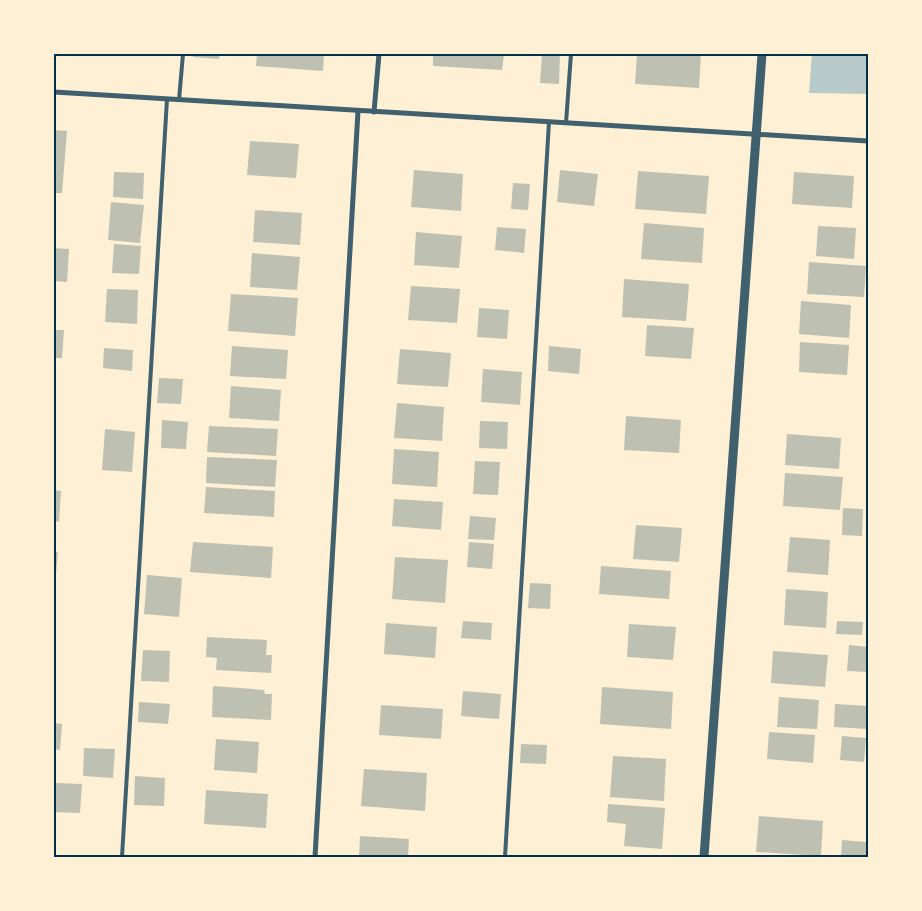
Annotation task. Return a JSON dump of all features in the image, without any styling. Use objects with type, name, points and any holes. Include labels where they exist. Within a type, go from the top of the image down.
[{"type":"street","points":[[374,112],[379,54]]},
{"type":"street","points":[[704,857],[762,54]]},
{"type":"street","points":[[54,92],[868,141]]},
{"type":"street","points":[[316,857],[358,111]]},
{"type":"lane","points":[[179,100],[183,54]]},
{"type":"lane","points":[[566,123],[571,54]]},
{"type":"lane","points":[[122,857],[168,99]]},
{"type":"lane","points":[[505,857],[548,122]]},
{"type":"shaded area","points":[[812,54],[868,54],[868,94],[809,93]]},
{"type":"building","points":[[193,54],[220,54],[219,59],[193,57]]},
{"type":"building","points":[[257,54],[324,54],[323,71],[256,66]]},
{"type":"building","points":[[433,54],[504,54],[502,70],[433,66]]},
{"type":"building","points":[[542,54],[560,54],[559,84],[540,83]]},
{"type":"building","points":[[637,54],[701,54],[699,88],[635,84]]},
{"type":"building","points":[[54,130],[67,131],[62,193],[54,193]]},
{"type":"building","points":[[250,141],[299,144],[296,178],[247,175]]},
{"type":"building","points":[[414,170],[463,174],[461,211],[411,207]]},
{"type":"building","points":[[560,170],[598,174],[594,206],[557,202]]},
{"type":"building","points":[[638,171],[709,176],[706,214],[635,209]]},
{"type":"building","points":[[114,172],[144,173],[143,199],[113,197]]},
{"type":"building","points":[[794,172],[854,176],[852,208],[792,204]]},
{"type":"building","points":[[513,183],[530,184],[528,210],[511,209]]},
{"type":"building","points":[[111,202],[144,205],[140,243],[108,240]]},
{"type":"building","points":[[255,210],[302,213],[300,245],[253,242]]},
{"type":"building","points":[[644,223],[704,228],[702,263],[641,259]]},
{"type":"building","points":[[818,226],[856,228],[854,259],[816,256]]},
{"type":"building","points":[[497,227],[526,229],[524,253],[495,250]]},
{"type":"building","points":[[416,232],[462,236],[459,268],[414,265]]},
{"type":"building","points":[[114,244],[141,246],[139,274],[112,273]]},
{"type":"building","points":[[54,248],[69,249],[67,282],[54,281]]},
{"type":"building","points":[[252,253],[300,257],[297,290],[250,287]]},
{"type":"building","points":[[809,262],[866,266],[864,297],[807,294]]},
{"type":"building","points":[[624,279],[689,284],[686,321],[622,317]]},
{"type":"building","points":[[411,286],[460,289],[457,323],[408,320]]},
{"type":"building","points":[[107,289],[138,290],[137,324],[105,322]]},
{"type":"building","points":[[231,294],[298,298],[295,336],[228,331]]},
{"type":"building","points":[[801,301],[851,305],[849,338],[799,334]]},
{"type":"building","points":[[479,308],[509,310],[507,339],[477,337]]},
{"type":"building","points":[[647,325],[694,328],[691,359],[645,356]]},
{"type":"building","points":[[54,330],[64,330],[62,358],[54,358]]},
{"type":"building","points":[[800,342],[849,345],[847,375],[799,372]]},
{"type":"building","points":[[232,346],[288,350],[286,379],[230,376]]},
{"type":"building","points":[[549,346],[581,349],[579,374],[548,371]]},
{"type":"building","points":[[104,348],[133,350],[132,371],[103,368]]},
{"type":"building","points":[[400,349],[451,353],[448,387],[397,384]]},
{"type":"building","points":[[483,369],[522,372],[520,405],[481,402]]},
{"type":"building","points":[[159,378],[183,379],[181,404],[157,403]]},
{"type":"building","points":[[231,386],[281,390],[279,421],[229,418]]},
{"type":"building","points":[[397,403],[444,407],[442,441],[394,438]]},
{"type":"building","points":[[626,416],[681,420],[679,453],[624,450]]},
{"type":"building","points":[[162,420],[188,422],[186,449],[161,448]]},
{"type":"building","points":[[480,421],[508,422],[507,449],[479,448]]},
{"type":"building","points":[[209,426],[278,429],[276,456],[207,452]]},
{"type":"building","points":[[105,429],[135,432],[132,472],[102,470]]},
{"type":"building","points":[[787,434],[841,438],[839,469],[785,465]]},
{"type":"building","points":[[394,449],[439,452],[437,487],[392,484]]},
{"type":"building","points":[[207,457],[277,460],[275,487],[206,483]]},
{"type":"building","points":[[475,461],[500,462],[498,495],[473,494]]},
{"type":"building","points":[[785,473],[843,477],[840,510],[783,506]]},
{"type":"building","points":[[206,487],[275,491],[274,517],[204,513]]},
{"type":"building","points":[[54,490],[61,491],[59,522],[54,521]]},
{"type":"building","points":[[394,499],[443,502],[441,530],[392,526]]},
{"type":"building","points":[[843,508],[863,509],[862,536],[842,535]]},
{"type":"building","points":[[470,516],[496,518],[494,540],[468,539]]},
{"type":"building","points":[[636,525],[682,528],[679,562],[633,559]]},
{"type":"building","points":[[790,537],[830,540],[828,575],[787,572]]},
{"type":"building","points":[[193,542],[273,547],[271,578],[190,572]]},
{"type":"building","points":[[469,542],[494,544],[492,569],[467,567]]},
{"type":"building","points":[[54,552],[58,552],[55,586],[54,586]]},
{"type":"building","points":[[395,557],[448,560],[445,603],[392,599]]},
{"type":"building","points":[[601,566],[671,571],[669,599],[599,594]]},
{"type":"building","points":[[147,575],[182,578],[179,617],[144,614]]},
{"type":"building","points":[[530,583],[551,584],[550,609],[528,608]]},
{"type":"building","points":[[786,589],[828,592],[826,628],[784,625]]},
{"type":"building","points":[[463,621],[492,623],[491,640],[461,638]]},
{"type":"building","points":[[837,621],[863,622],[862,635],[836,634]]},
{"type":"building","points":[[386,623],[437,627],[435,658],[384,654]]},
{"type":"building","points":[[629,624],[676,627],[673,660],[627,657]]},
{"type":"building","points":[[207,637],[267,640],[266,655],[272,655],[271,673],[216,670],[217,658],[206,657]]},
{"type":"building","points":[[849,645],[868,647],[868,672],[847,671]]},
{"type":"building","points":[[143,650],[170,651],[169,682],[141,681]]},
{"type":"building","points":[[773,651],[828,655],[825,687],[771,683]]},
{"type":"building","points":[[213,686],[264,690],[265,694],[272,694],[271,720],[212,717]]},
{"type":"building","points":[[602,687],[673,692],[671,729],[600,724]]},
{"type":"building","points":[[463,691],[501,694],[499,719],[461,716]]},
{"type":"building","points":[[779,697],[819,700],[817,729],[777,727]]},
{"type":"building","points":[[139,702],[170,704],[168,724],[138,722]]},
{"type":"building","points":[[835,704],[868,706],[868,729],[834,727]]},
{"type":"building","points":[[381,705],[443,709],[441,739],[379,735]]},
{"type":"building","points":[[54,723],[62,724],[60,750],[54,749]]},
{"type":"building","points":[[769,732],[815,735],[813,763],[767,759]]},
{"type":"building","points":[[842,736],[866,738],[864,762],[840,760]]},
{"type":"building","points":[[216,739],[259,742],[257,773],[214,770]]},
{"type":"building","points":[[521,744],[547,745],[546,764],[520,763]]},
{"type":"building","points":[[84,748],[115,749],[113,778],[83,776]]},
{"type":"building","points":[[613,756],[666,759],[664,801],[610,797]]},
{"type":"building","points":[[364,769],[427,773],[425,811],[361,806]]},
{"type":"building","points":[[135,776],[165,778],[164,806],[134,805]]},
{"type":"building","points":[[54,783],[82,784],[80,813],[54,812]]},
{"type":"building","points":[[206,790],[268,794],[266,828],[204,824]]},
{"type":"building","points":[[608,804],[665,808],[662,849],[624,846],[626,824],[607,822]]},
{"type":"building","points":[[759,816],[823,821],[821,856],[756,852]]},
{"type":"building","points":[[360,836],[409,839],[408,857],[359,857]]},
{"type":"building","points":[[842,840],[867,842],[866,857],[841,857]]}]
